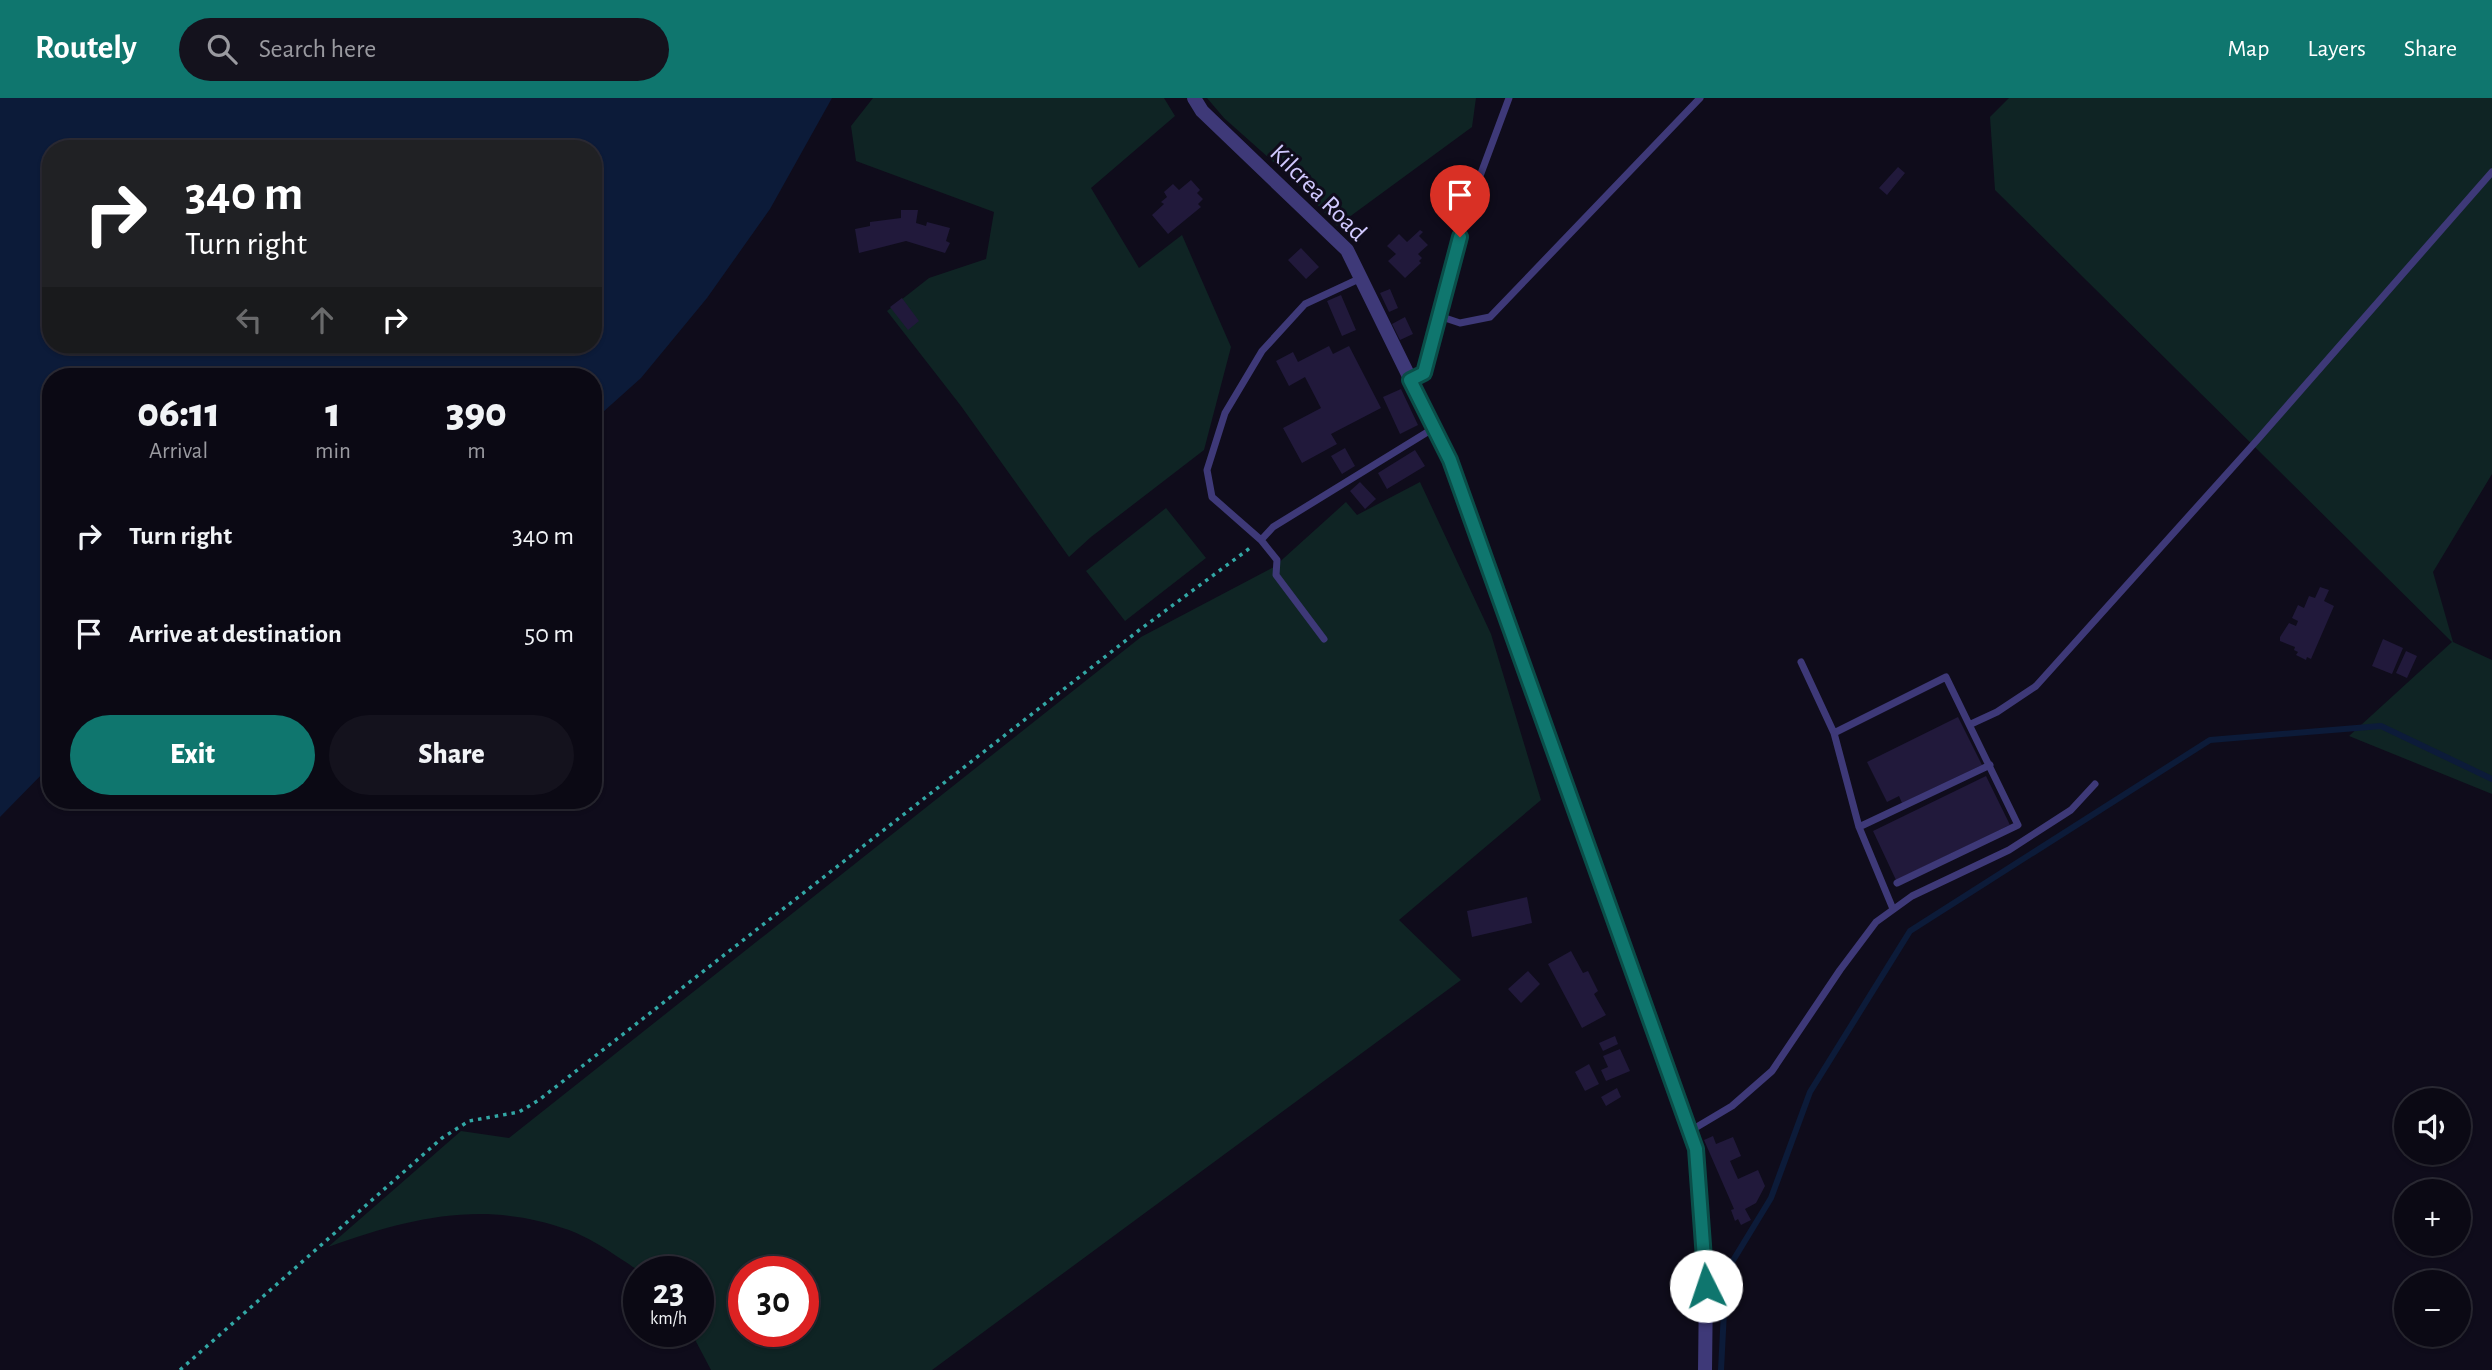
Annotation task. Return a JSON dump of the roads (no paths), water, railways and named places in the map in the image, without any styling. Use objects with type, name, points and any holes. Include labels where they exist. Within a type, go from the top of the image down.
[{"type":"street","name":"Kilcrea Road","points":[[1194,98],[1202,111],[1347,250],[1450,460],[1696,1149],[1706,1286],[1705,1370]]},
{"type":"lane","points":[[1410,380],[1424,373],[1466,211],[1509,98]]},
{"type":"lane","points":[[1439,316],[1460,323],[1490,317],[1700,98]]},
{"type":"lane","points":[[1971,724],[1997,712],[2035,686],[2259,438],[2492,172]]},
{"type":"lane","points":[[1324,639],[1276,575],[1278,560],[1261,540],[1212,497],[1207,470],[1225,413],[1262,351],[1305,304],[1362,278]]},
{"type":"lane","points":[[1261,540],[1273,527],[1434,428]]},
{"type":"lane","points":[[1801,662],[1834,733],[1859,827],[1894,909]]},
{"type":"lane","points":[[1834,733],[1946,677],[2018,825],[1896,883]]},
{"type":"lane","points":[[1859,827],[1990,765]]},
{"type":"lane","points":[[1690,1131],[1732,1106],[1772,1071],[1876,922],[1912,895],[2009,850],[2071,810],[2095,784]]},
{"type":"water","points":[[0,98],[832,98],[770,209],[707,298],[641,378],[602,413],[602,368],[42,368],[42,774],[0,817]]},
{"type":"waterway","points":[[1707,1285],[1726,1272],[1771,1198],[1810,1092],[1910,931],[2210,740],[2381,726],[2492,779]]},
{"type":"waterway","points":[[1721,1370],[1726,1272]]}]
